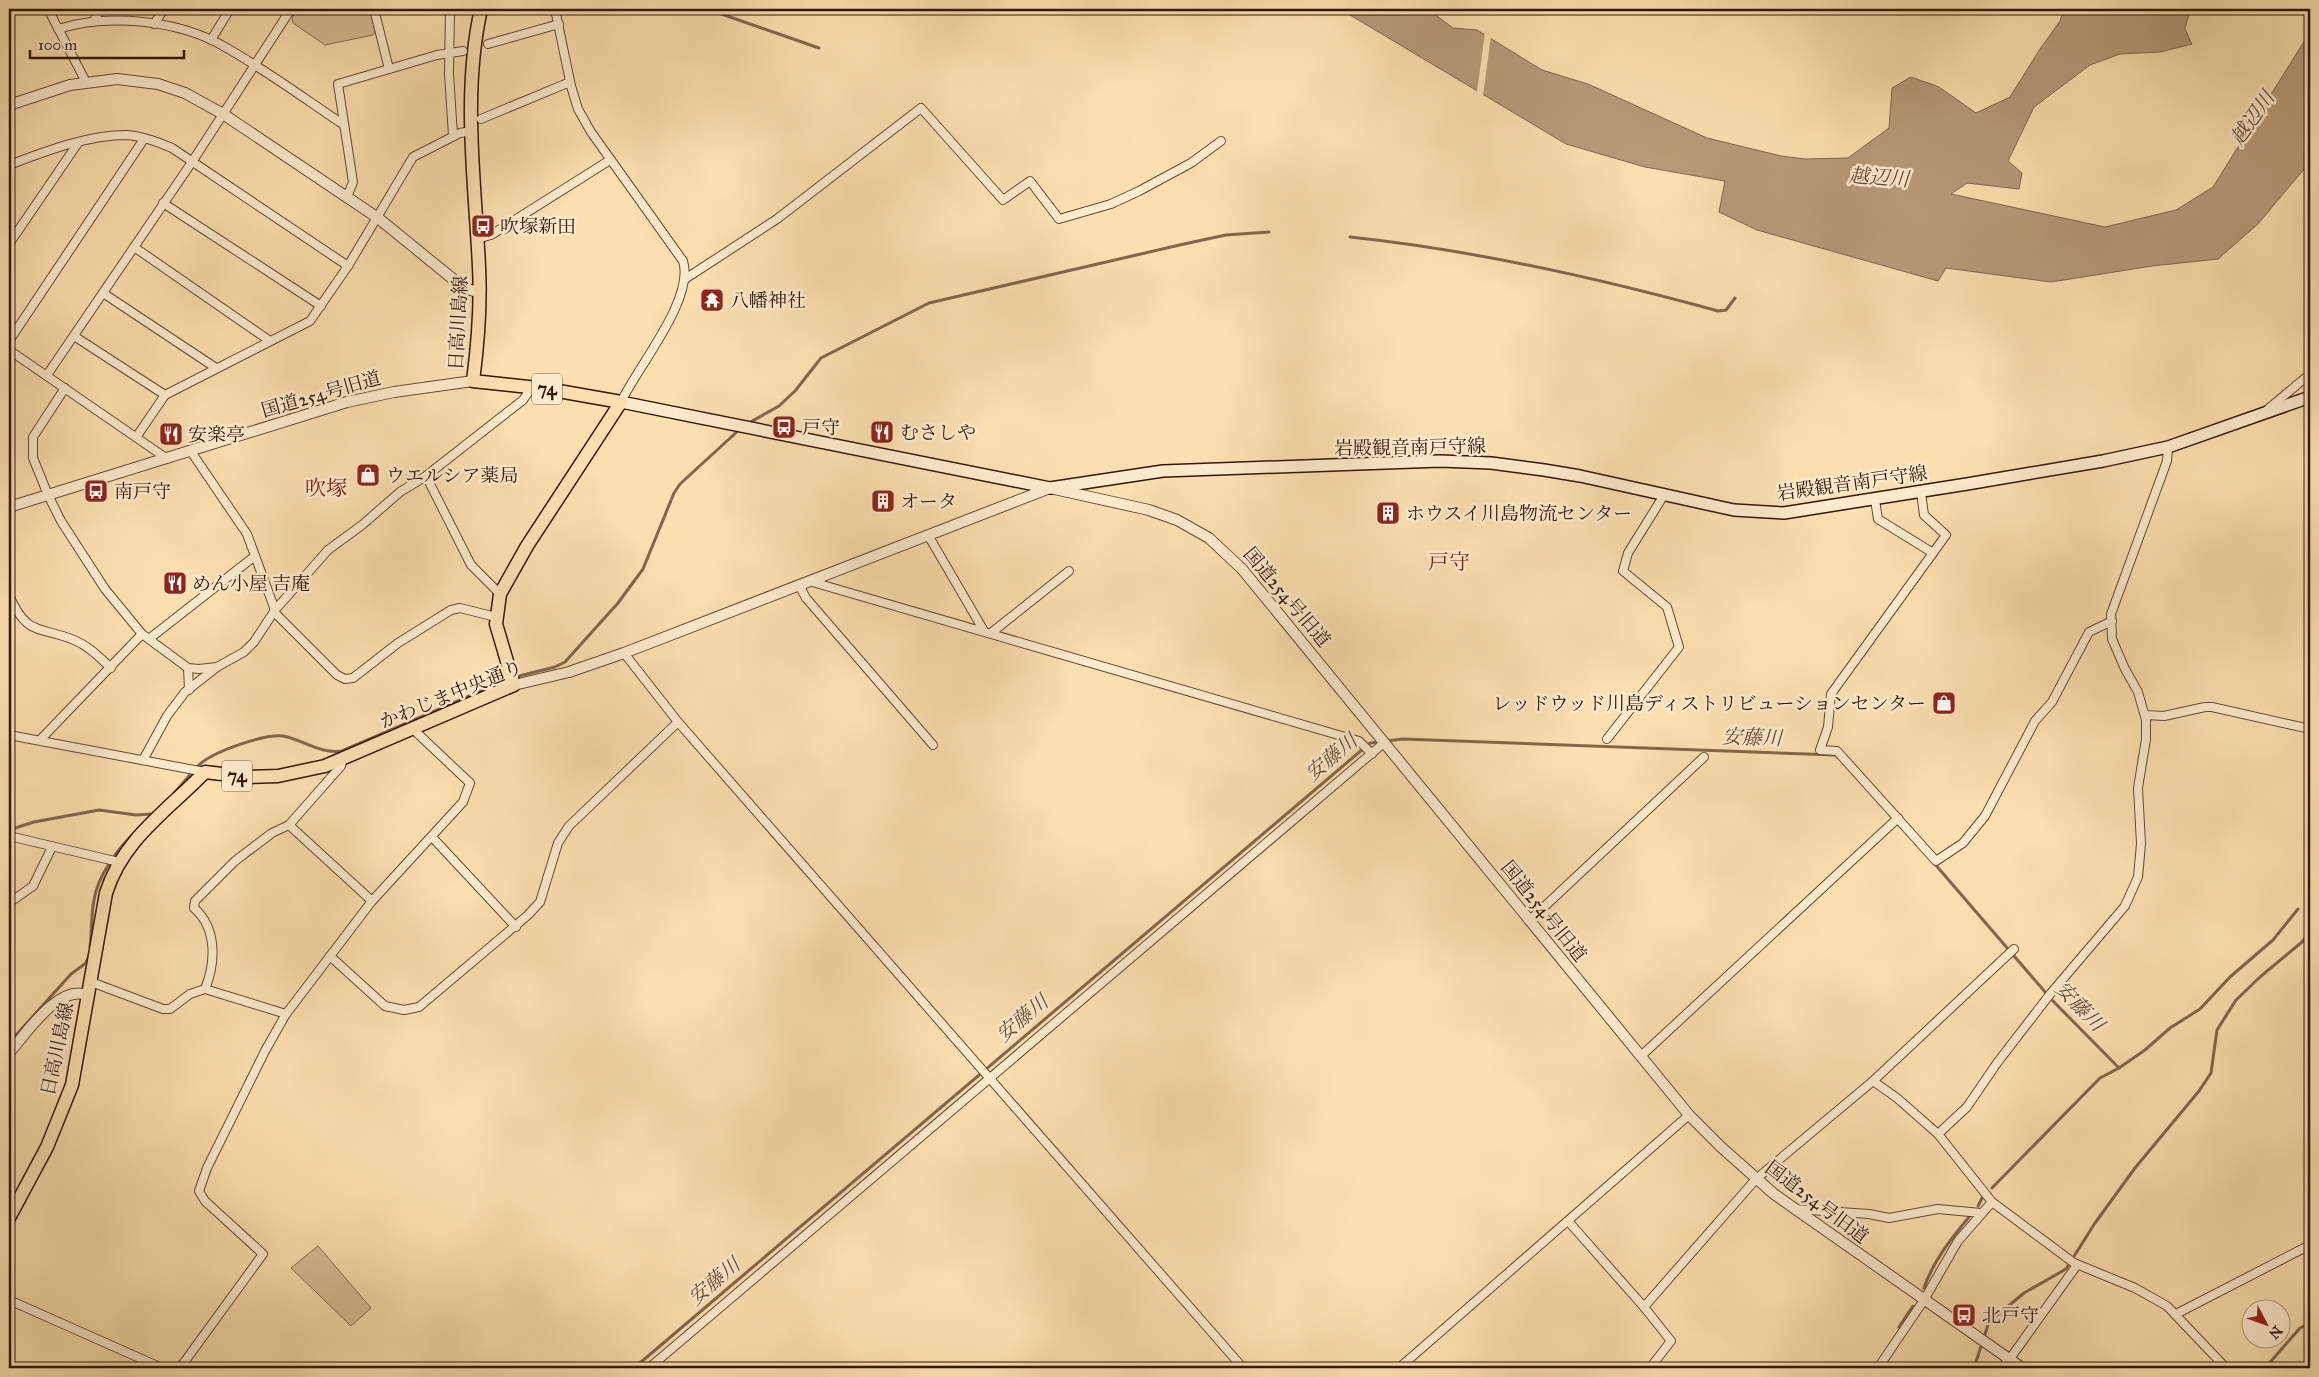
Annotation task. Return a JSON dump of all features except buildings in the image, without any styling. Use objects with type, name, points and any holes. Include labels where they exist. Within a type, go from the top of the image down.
[{"type":"main road","name":"日高川島線","points":[[481,9],[472,62],[471,132],[480,293],[473,381],[532,387],[621,402]]},
{"type":"main road","name":"岩殿観音南戸守線","points":[[621,402],[1050,488],[1163,471],[1440,461],[1491,463],[1544,470],[1580,476],[1734,510],[1784,513],[1875,500],[2103,461],[2168,447],[2310,397]]},
{"type":"main road","points":[[514,685],[503,653],[496,617],[500,594],[527,546],[621,402]]},
{"type":"main road","name":"かわじま中央通り","points":[[205,772],[247,777],[298,774],[343,759],[514,685]]},
{"type":"main road","name":"74","points":[[87,995],[91,982],[106,893],[119,862],[134,840],[205,772]]},
{"type":"main road","name":"日高川島線","points":[[9,1218],[47,1147],[72,1085],[81,1042],[87,995]]},
{"type":"street","points":[[48,9],[86,82]]},
{"type":"street","points":[[93,22],[101,9]]},
{"type":"street","points":[[154,24],[164,9]]},
{"type":"street","points":[[210,40],[230,9]]},
{"type":"street","points":[[47,375],[192,162],[292,9]]},
{"type":"street","points":[[374,9],[388,69]]},
{"type":"street","points":[[450,9],[454,136]]},
{"type":"street","points":[[555,9],[570,82],[578,108],[591,132],[610,160],[683,261],[685,279],[682,296],[621,402]]},
{"type":"street","points":[[58,30],[93,22],[122,21],[154,24],[210,40],[224,46],[254,65],[344,125]]},
{"type":"street","points":[[488,44],[559,24]]},
{"type":"street","points":[[347,196],[353,182],[338,84],[437,55],[463,51]]},
{"type":"street","points":[[9,105],[70,84],[117,79],[158,84],[196,97],[378,218],[465,288],[480,293]]},
{"type":"street","points":[[481,119],[570,82]]},
{"type":"street","points":[[685,279],[777,219],[922,108],[1003,200],[1030,181],[1059,219],[1111,204],[1139,191],[1190,163],[1221,141]]},
{"type":"street","points":[[137,436],[164,395],[310,321],[348,266],[413,157],[454,136],[471,132]]},
{"type":"street","points":[[9,165],[90,139],[128,135],[144,139],[172,148],[348,266]]},
{"type":"street","points":[[9,341],[144,139]]},
{"type":"street","points":[[9,244],[78,143]]},
{"type":"street","points":[[477,239],[491,235],[610,160]]},
{"type":"street","points":[[163,203],[321,306]]},
{"type":"street","points":[[134,247],[270,341]]},
{"type":"street","points":[[103,293],[216,368]]},
{"type":"street","points":[[74,336],[164,395]]},
{"type":"street","points":[[9,350],[137,436],[166,458]]},
{"type":"street","points":[[2260,415],[2310,374]]},
{"type":"street","name":"国道254号旧道","points":[[9,507],[346,402],[403,390],[473,381]]},
{"type":"street","points":[[143,760],[167,716],[189,690],[217,667],[249,647],[274,611],[332,546],[362,525],[400,492],[426,476],[524,400],[532,387]]},
{"type":"street","points":[[65,388],[33,437],[33,458],[61,521],[106,589],[142,634],[188,668],[217,667]]},
{"type":"street","points":[[1938,1134],[1967,1107],[1997,1063],[2052,993],[2125,906],[2138,877],[2141,844],[2138,788],[2147,731],[2146,715],[2138,692],[2125,669],[2112,639],[2112,614],[2167,461],[2168,447]]},
{"type":"street","points":[[190,450],[247,534],[274,611],[337,675],[345,679],[353,678],[398,643],[451,610],[460,608],[496,617]]},
{"type":"street","points":[[426,476],[471,565],[500,594]]},
{"type":"street","name":"国道254号旧道","points":[[1050,488],[1149,510],[1193,528],[1208,538],[1242,570],[1386,742],[1529,921],[1689,1115],[1756,1179],[1793,1209],[1994,1349],[2006,1364],[2022,1368]]},
{"type":"street","name":"かわじま中央通り","points":[[514,685],[569,672],[624,653],[1050,488]]},
{"type":"street","points":[[1921,492],[1924,515],[1946,535],[1831,694],[1828,727],[1820,750],[1837,751],[1936,861],[1963,843],[1985,816],[2035,721],[2052,702],[2089,632],[2112,621]]},
{"type":"street","points":[[1607,739],[1679,647],[1666,607],[1623,571],[1628,553],[1664,495]]},
{"type":"street","points":[[1875,500],[1878,519],[1933,553]]},
{"type":"street","points":[[928,535],[988,632]]},
{"type":"street","points":[[149,639],[255,556]]},
{"type":"street","points":[[988,632],[1068,571]]},
{"type":"street","points":[[809,581],[1359,741],[1372,754]]},
{"type":"street","points":[[798,586],[806,598],[933,745]]},
{"type":"street","points":[[9,595],[15,609],[37,631],[73,640],[86,646],[112,668]]},
{"type":"street","points":[[40,740],[112,668],[142,634]]},
{"type":"street","points":[[624,653],[678,722],[1243,1368]]},
{"type":"street","points":[[188,668],[189,690]]},
{"type":"street","points":[[2146,715],[2164,716],[2205,707],[2310,729]]},
{"type":"street","points":[[330,956],[385,1006],[404,1010],[419,1007],[516,927],[540,902],[558,842],[569,826],[678,722]]},
{"type":"street","points":[[180,1368],[263,1254],[205,1201],[199,1191],[208,1168],[265,1051],[286,1014],[372,901],[463,802],[470,783],[416,732],[414,727]]},
{"type":"street","points":[[9,734],[205,772]]},
{"type":"street","points":[[649,1368],[1386,742]]},
{"type":"street","points":[[1529,921],[1704,757]]},
{"type":"street","points":[[205,988],[213,965],[213,953],[205,917],[194,908],[195,901],[235,861],[272,833],[289,824],[341,766],[343,759]]},
{"type":"street","points":[[1641,1056],[1898,818]]},
{"type":"street","points":[[289,824],[372,901]]},
{"type":"street","points":[[9,836],[52,848],[119,862]]},
{"type":"street","points":[[432,837],[516,927]]},
{"type":"street","points":[[9,904],[33,886],[52,848]]},
{"type":"street","points":[[1644,1308],[1756,1179],[1872,1081],[2014,949]]},
{"type":"street","points":[[91,982],[163,1009],[170,1009],[190,994],[205,988],[286,1014]]},
{"type":"street","points":[[9,1053],[54,1002],[69,994],[80,992],[87,995]]},
{"type":"street","points":[[1872,1081],[1897,1098],[1938,1134],[1992,1202],[2077,1265],[2135,1288],[2176,1314],[2226,1368]]},
{"type":"street","points":[[1399,1368],[1689,1115]]},
{"type":"street","points":[[1878,1368],[1924,1300],[1958,1241],[1992,1202]]},
{"type":"street","points":[[1793,1209],[1870,1214],[1888,1218],[1938,1209],[1981,1213]]},
{"type":"street","points":[[1568,1221],[1671,1340],[1650,1368]]},
{"type":"street","points":[[2176,1314],[2310,1245]]},
{"type":"street","points":[[2006,1364],[2077,1265]]},
{"type":"street","points":[[9,1300],[162,1368]]},
{"type":"shaded area","points":[[297,9],[370,9],[375,32],[373,35],[325,45],[293,23],[292,18]]},
{"type":"shaded area","points":[[318,1246],[371,1308],[351,1326],[291,1268]]},
{"type":"water","name":"越辺川","points":[[1340,9],[1428,9],[1453,28],[1477,30],[1542,70],[1588,84],[1707,138],[1781,156],[1805,159],[1848,158],[1889,128],[1892,88],[1911,77],[1939,87],[1976,113],[2010,97],[2060,21],[2064,9],[2190,9],[2185,29],[2192,44],[2160,52],[2120,54],[2090,65],[2034,107],[2008,161],[2022,173],[2019,189],[1967,183],[1951,194],[2105,227],[2176,210],[2213,187],[2310,32],[2310,162],[2258,224],[2218,259],[2152,266],[2051,282],[1946,268],[1938,281],[1757,230],[1719,212],[1725,181],[1645,167],[1566,144]]},
{"type":"pier","points":[[1485,32],[1491,36],[1483,96],[1477,92]]},
{"type":"waterway","points":[[707,9],[819,48]]},
{"type":"waterway","points":[[747,424],[779,406],[795,391],[821,358],[929,303],[1226,235],[1269,232]]},
{"type":"waterway","points":[[1350,237],[1443,249],[1536,266],[1718,311],[1726,310],[1735,298]]},
{"type":"waterway","points":[[515,677],[555,667],[565,662],[618,603],[643,569],[674,493],[680,484],[740,429]]},
{"type":"waterway","points":[[174,793],[204,761],[238,745],[263,738],[283,736],[319,749],[342,751],[509,679]]},
{"type":"waterway","name":"安藤川","points":[[1387,741],[1403,739],[1835,755],[1839,758]]},
{"type":"waterway","name":"安藤川","points":[[634,1368],[1370,743],[1381,742]]},
{"type":"waterway","points":[[9,830],[34,822],[99,810],[136,815],[152,814]]},
{"type":"waterway","points":[[90,947],[96,891],[104,872],[115,855],[134,833]]},
{"type":"waterway","name":"安藤川","points":[[1934,863],[2052,1000],[2119,1068]]},
{"type":"waterway","points":[[2306,891],[2310,883]]},
{"type":"waterway","points":[[1992,1188],[2100,1078],[2119,1068],[2145,1050],[2170,1028],[2200,1009],[2230,977],[2273,940],[2298,909]]},
{"type":"waterway","points":[[1974,1368],[1989,1322],[2024,1293],[2066,1269],[2095,1223],[2135,1168],[2199,1091],[2211,1073],[2217,1030],[2236,1000],[2302,942],[2310,931]]},
{"type":"waterway","points":[[9,1043],[71,974],[86,963],[90,953]]},
{"type":"waterway","points":[[1978,1206],[1982,1198]]},
{"type":"waterway","points":[[1924,1288],[1937,1259],[1969,1217]]},
{"type":"waterway","points":[[1899,1327],[1913,1306]]},
{"type":"waterway","points":[[2265,1368],[2300,1328],[2310,1323]]},
{"type":"place","name":"吹塚新田","points":[[483,226]]},
{"type":"place","name":"八幡神社","points":[[712,300]]},
{"type":"place","name":"戸守","points":[[784,427]]},
{"type":"place","name":"むさしや","points":[[882,432]]},
{"type":"place","name":"安楽亭","points":[[171,434]]},
{"type":"place","name":"ウエルシア薬局","points":[[368,475]]},
{"type":"place","name":"南戸守","points":[[96,491]]},
{"type":"place","name":"オータ","points":[[883,501]]},
{"type":"place","name":"ホウスイ川島物流センター","points":[[1388,513]]},
{"type":"place","name":"めん小屋 吉庵","points":[[175,583]]},
{"type":"place","name":"レッドウッド川島ディストリビューションセンター","points":[[1944,703]]},
{"type":"place","name":"北戸守","points":[[1964,1315]]},
{"type":"district","name":"吹塚","points":[[326,488]]},
{"type":"district","name":"戸守","points":[[1449,562]]}]
